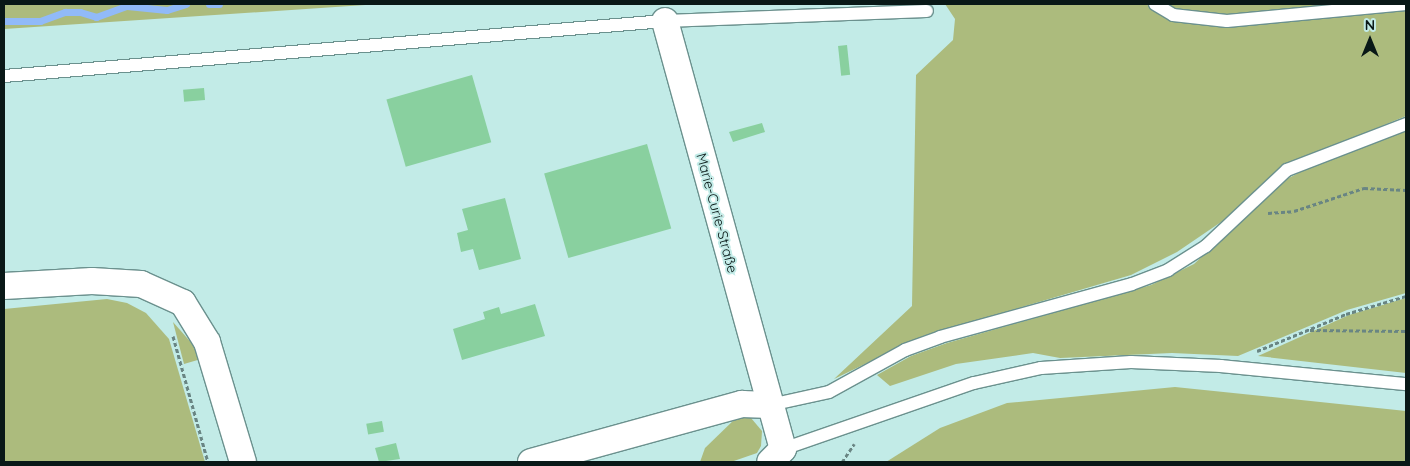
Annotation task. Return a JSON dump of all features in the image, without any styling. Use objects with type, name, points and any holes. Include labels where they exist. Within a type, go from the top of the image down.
[{"type":"street","name":"Marie-Curie-Straße","points":[[665,21],[770,405],[777,456]]},
{"type":"street","points":[[4,286],[92,281],[141,284],[183,303],[208,342],[244,462]]},
{"type":"street","points":[[531,462],[742,404],[770,405]]},
{"type":"lane","points":[[1155,4],[1172,15],[1227,21],[1406,4]]},
{"type":"lane","points":[[4,76],[665,21],[927,11]]},
{"type":"lane","points":[[770,405],[829,392],[905,350],[940,337],[1132,284],[1168,270],[1206,246],[1288,170],[1406,124]]},
{"type":"lane","points":[[777,456],[974,383],[1041,368],[1149,362],[1221,366],[1406,384]]},
{"type":"path","points":[[1233,220],[1294,211],[1364,188],[1406,190]]},
{"type":"path","points":[[1255,351],[1346,314],[1406,296]]},
{"type":"path","points":[[1307,330],[1406,331]]},
{"type":"path","points":[[171,332],[208,462]]},
{"type":"green space","points":[[4,4],[380,4],[4,29]]},
{"type":"green space","points":[[945,4],[1406,4],[1406,116],[1282,167],[1224,220],[1177,252],[1131,275],[923,336],[834,379],[912,306],[916,75],[953,40],[955,19]]},
{"type":"green space","points":[[1406,131],[1406,293],[1347,310],[1238,356],[1172,353],[1060,358],[1033,353],[956,364],[890,386],[877,375],[911,356],[947,343],[1151,285],[1194,264],[1283,181],[1310,167]]},
{"type":"green space","points":[[1406,298],[1406,373],[1258,356],[1349,315]]},
{"type":"green space","points":[[107,299],[127,303],[146,313],[169,339],[205,462],[4,462],[4,309]]},
{"type":"green space","points":[[173,322],[195,347],[201,359],[184,364]]},
{"type":"green space","points":[[1175,387],[1406,411],[1406,462],[886,462],[940,428],[1007,403]]},
{"type":"green space","points":[[737,417],[751,418],[762,431],[761,446],[757,453],[731,462],[700,462],[705,448]]},
{"type":"building","points":[[847,45],[850,75],[841,76],[838,46]]},
{"type":"building","points":[[472,75],[491,142],[406,167],[386,100]]},
{"type":"building","points":[[204,88],[205,100],[184,102],[183,90]]},
{"type":"building","points":[[762,123],[765,132],[733,142],[729,132]]},
{"type":"building","points":[[647,144],[671,229],[568,258],[544,173]]},
{"type":"building","points":[[505,198],[521,259],[479,270],[473,249],[461,252],[457,233],[468,230],[462,209]]},
{"type":"building","points":[[535,304],[545,336],[462,360],[453,329],[485,319],[483,312],[499,307],[501,314]]},
{"type":"building","points":[[382,421],[384,432],[368,435],[366,424]]},
{"type":"building","points":[[396,443],[400,459],[379,462],[375,448]]},
{"type":"waterway","points":[[4,21],[40,21],[65,12],[80,12],[96,17],[127,6],[167,10],[186,4]]},
{"type":"waterway","points":[[209,4],[219,4]]}]
